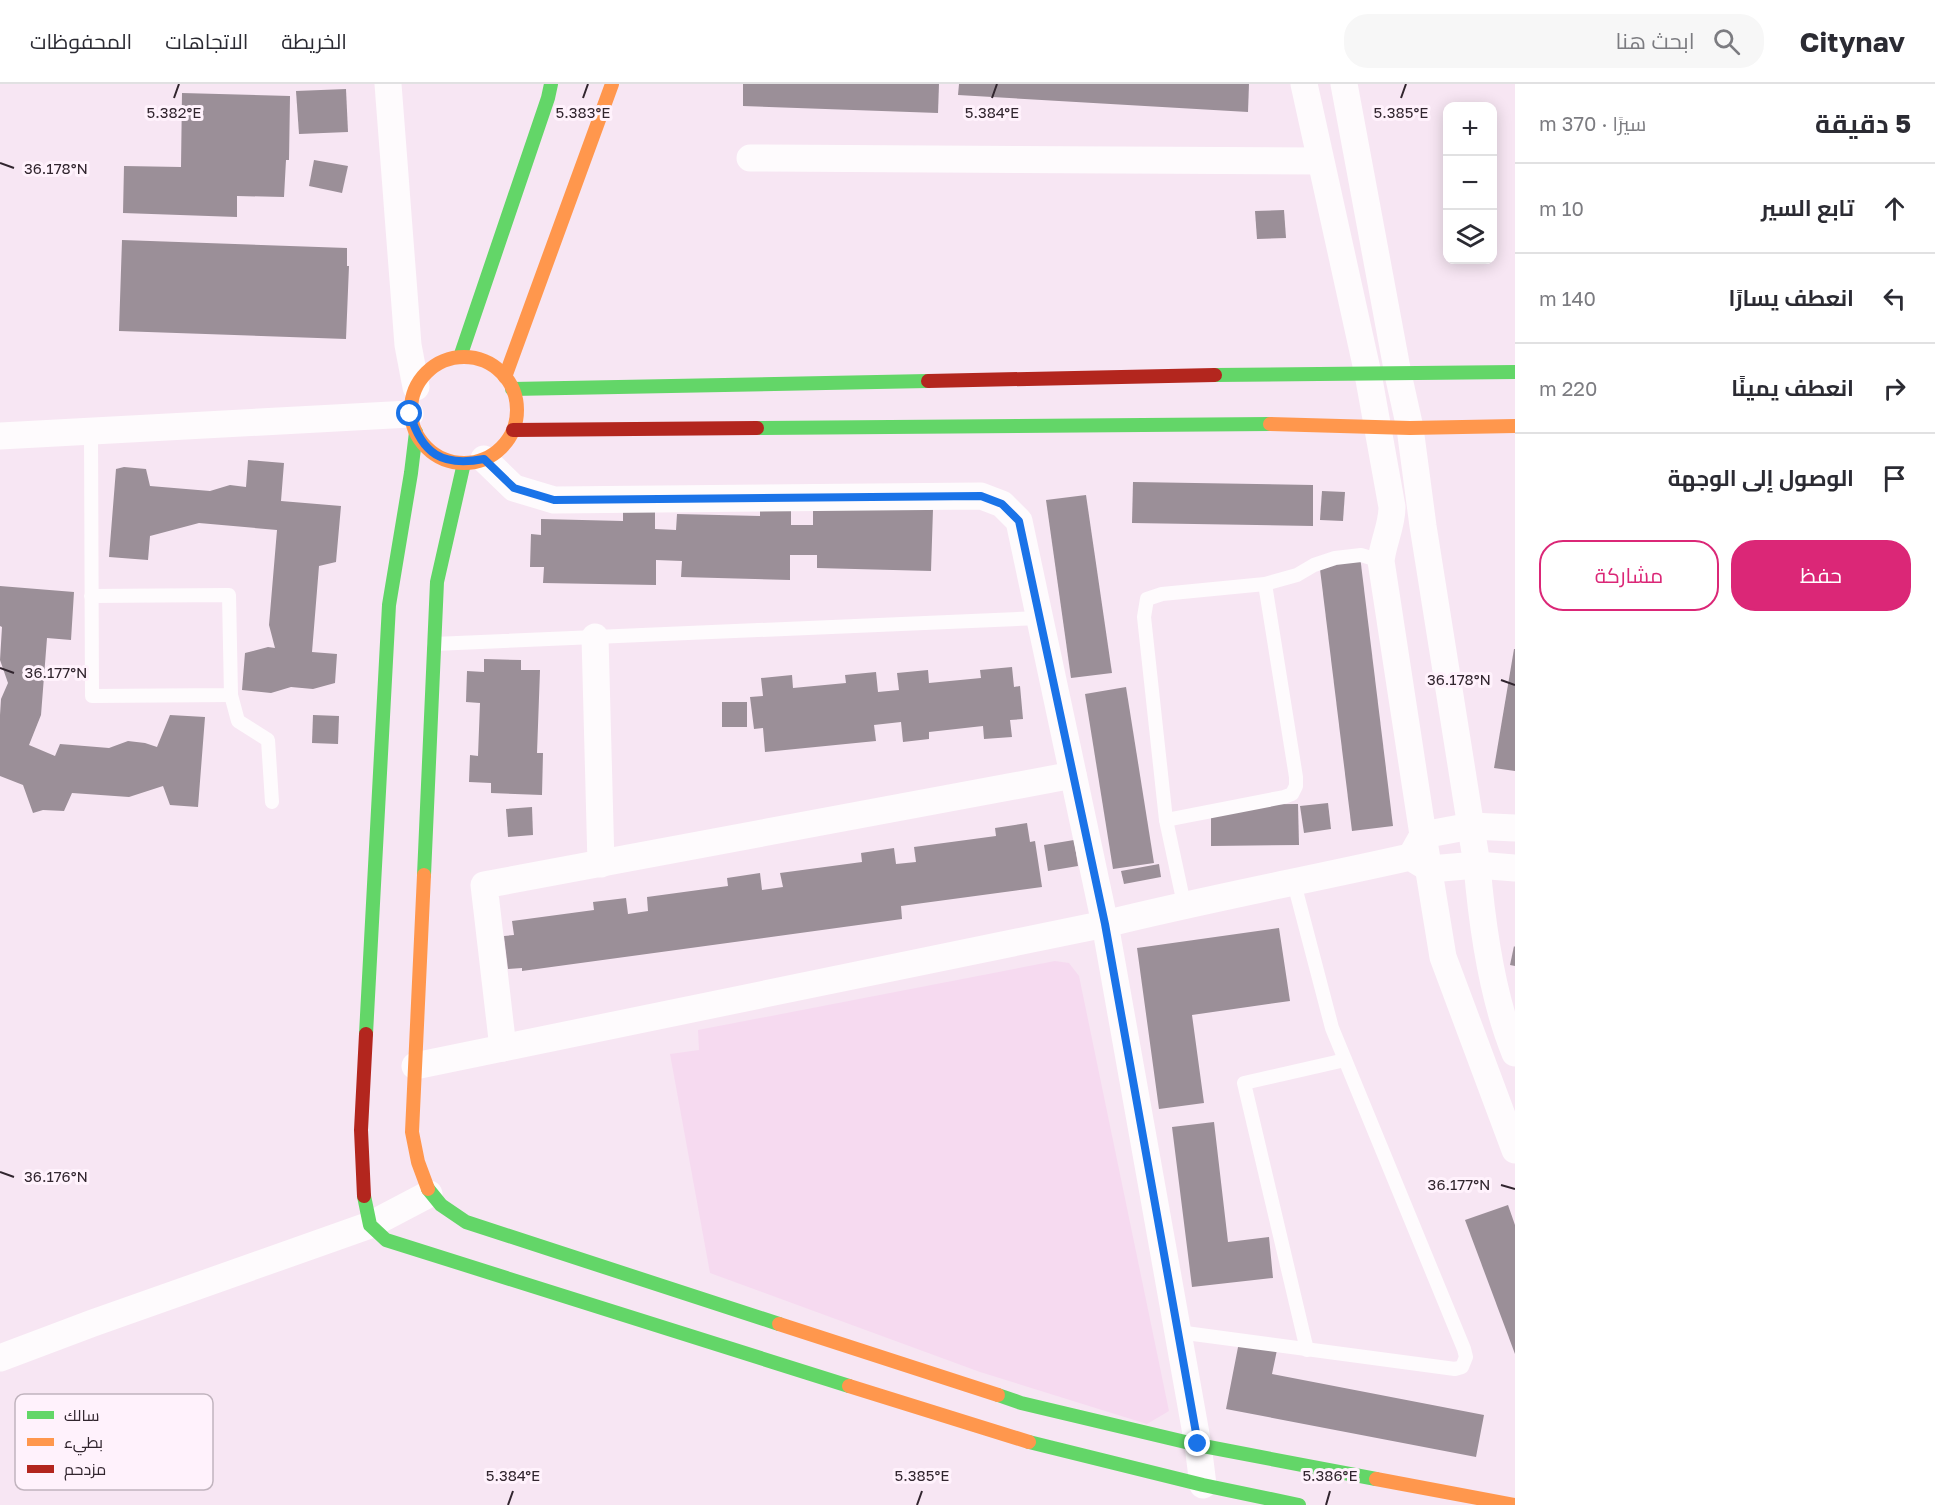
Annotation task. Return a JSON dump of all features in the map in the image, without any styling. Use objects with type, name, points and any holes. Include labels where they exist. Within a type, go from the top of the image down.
[{"type":"street","points":[[388,84],[408,345],[416,387]]},
{"type":"street","points":[[460,357],[548,99],[550,84]]},
{"type":"street","points":[[505,377],[612,84]]},
{"type":"street","points":[[1304,84],[1368,374],[1392,507],[1390,527],[1383,545],[1381,561],[1421,854],[1443,957],[1515,1150]]},
{"type":"street","points":[[1344,84],[1410,428],[1477,865],[1481,910],[1503,1023],[1515,1054],[1485,1070]]},
{"type":"street","points":[[750,158],[1320,161]]},
{"type":"street","points":[[1299,1505],[1203,1485],[1010,1437],[386,1240],[370,1225],[364,1201],[362,1130],[389,605],[411,473],[412,400],[423,375],[434,366],[460,357],[473,357],[485,361],[505,377],[513,389],[516,416],[513,430],[501,447],[474,461],[437,582],[412,1132],[419,1174],[429,1194],[450,1214],[466,1222],[1021,1403],[1198,1444],[1515,1505]]},
{"type":"street","points":[[513,389],[1305,373],[1515,372]]},
{"type":"street","points":[[0,436],[413,423]]},
{"type":"street","points":[[413,423],[428,448],[445,459],[474,461],[514,488],[554,500],[981,496],[1002,504],[1019,521],[1105,924],[1198,1444],[1203,1485]]},
{"type":"street","points":[[513,430],[1308,424],[1410,428],[1515,426]]},
{"type":"street","points":[[1390,527],[1424,526]]},
{"type":"street","points":[[595,637],[601,864]]},
{"type":"street","points":[[503,1048],[484,885],[1073,775]]},
{"type":"street","points":[[415,1066],[1105,924],[1184,904],[1294,883],[1421,854],[1471,826],[1515,828]]},
{"type":"street","points":[[1421,854],[1477,865],[1515,868]]},
{"type":"street","points":[[0,1358],[370,1225],[429,1194]]},
{"type":"lane","points":[[91,432],[92,696],[231,695]]},
{"type":"lane","points":[[1184,904],[1166,820],[1144,617],[1147,599],[1162,594],[1265,584],[1297,575],[1314,565],[1335,558],[1361,555],[1381,561]]},
{"type":"lane","points":[[1166,820],[1284,797],[1292,794],[1296,786],[1265,584]]},
{"type":"lane","points":[[91,596],[230,595],[231,695],[238,721],[268,740],[272,802]]},
{"type":"lane","points":[[434,644],[1039,618]]},
{"type":"lane","points":[[1178,1332],[1455,1369],[1462,1367],[1466,1357],[1332,1028],[1294,883]]},
{"type":"lane","points":[[1307,1350],[1244,1083],[1345,1060]]},
{"type":"shaded area","points":[[1055,961],[1069,963],[1079,976],[1169,1411],[1147,1424],[980,1372],[710,1273],[670,1054],[699,1050],[698,1030]]},
{"type":"building","points":[[743,84],[939,84],[938,113],[743,106]]},
{"type":"building","points":[[959,84],[1249,84],[1248,112],[958,95]]},
{"type":"building","points":[[346,89],[348,132],[299,134],[296,91]]},
{"type":"building","points":[[182,93],[290,96],[289,160],[286,160],[284,197],[237,196],[237,217],[123,213],[124,166],[181,167]]},
{"type":"building","points":[[314,160],[348,166],[342,193],[309,186]]},
{"type":"building","points":[[1284,210],[1286,238],[1257,239],[1255,211]]},
{"type":"building","points":[[122,240],[347,248],[347,266],[349,266],[346,339],[119,331]]},
{"type":"building","points":[[248,460],[284,463],[281,501],[341,506],[336,562],[319,566],[312,652],[337,654],[335,683],[313,689],[291,687],[271,693],[242,690],[245,653],[268,647],[275,648],[269,625],[277,530],[199,523],[150,536],[148,560],[109,557],[116,469],[124,467],[146,469],[150,486],[210,491],[230,485],[246,487]]},
{"type":"building","points":[[1133,482],[1313,485],[1313,526],[1132,523]]},
{"type":"building","points":[[1322,491],[1345,492],[1343,521],[1320,520]]},
{"type":"building","points":[[1086,495],[1112,673],[1071,678],[1046,500]]},
{"type":"building","points":[[813,504],[933,509],[931,571],[817,568],[817,555],[790,555],[790,580],[681,577],[682,561],[656,560],[656,585],[543,583],[544,567],[530,567],[531,534],[541,535],[541,519],[623,521],[623,511],[655,512],[655,529],[676,530],[677,514],[760,516],[760,506],[791,507],[791,525],[813,525]]},
{"type":"building","points":[[1360,556],[1393,826],[1352,831],[1319,561]]},
{"type":"building","points":[[0,586],[74,592],[71,640],[47,638],[41,715],[29,745],[55,756],[60,744],[109,748],[128,741],[157,747],[170,715],[205,717],[198,807],[170,805],[163,786],[129,797],[72,793],[64,811],[43,810],[33,813],[23,785],[0,776],[1,699],[8,683],[0,660],[2,627],[0,626]]},
{"type":"building","points":[[1515,649],[1515,771],[1494,768]]},
{"type":"building","points":[[484,659],[521,660],[521,670],[540,670],[537,753],[543,753],[542,795],[491,793],[491,783],[469,782],[470,755],[478,756],[480,703],[466,702],[467,671],[484,672]]},
{"type":"building","points":[[1012,667],[1014,687],[1020,686],[1023,719],[1010,720],[1012,737],[984,739],[983,726],[929,732],[929,739],[903,742],[901,722],[874,725],[876,741],[765,752],[763,728],[754,729],[750,697],[763,696],[761,678],[792,675],[793,688],[846,683],[845,675],[876,672],[878,692],[899,690],[897,673],[928,670],[929,683],[981,678],[980,670]]},
{"type":"building","points":[[1126,687],[1154,863],[1113,869],[1085,694]]},
{"type":"building","points":[[722,702],[747,702],[747,727],[722,727]]},
{"type":"building","points":[[313,715],[339,716],[338,744],[312,743]]},
{"type":"building","points":[[1328,803],[1331,829],[1304,833],[1300,806]]},
{"type":"building","points":[[1298,804],[1299,845],[1211,846],[1211,805]]},
{"type":"building","points":[[532,807],[533,835],[508,837],[506,809]]},
{"type":"building","points":[[1027,823],[1030,842],[1035,841],[1042,887],[901,906],[902,919],[522,971],[522,968],[508,969],[504,936],[514,935],[512,921],[594,910],[593,902],[626,898],[628,914],[648,911],[647,897],[728,886],[727,878],[760,873],[762,890],[783,887],[780,873],[862,862],[861,853],[894,848],[896,864],[916,862],[914,847],[996,836],[995,828]]},
{"type":"building","points":[[1074,840],[1078,866],[1048,871],[1044,845]]},
{"type":"building","points":[[1159,864],[1161,877],[1124,884],[1121,871]]},
{"type":"building","points":[[1279,928],[1290,1001],[1192,1015],[1204,1103],[1159,1109],[1137,948]]},
{"type":"building","points":[[1515,947],[1515,966],[1510,965]]},
{"type":"building","points":[[1214,1122],[1228,1242],[1269,1237],[1273,1278],[1192,1287],[1172,1127]]},
{"type":"building","points":[[1508,1205],[1515,1225],[1515,1354],[1465,1220]]},
{"type":"building","points":[[1239,1342],[1277,1350],[1272,1374],[1484,1415],[1476,1457],[1226,1409]]},
{"type":"traffic: fast","points":[[460,357],[551,84]]},
{"type":"traffic: fast","points":[[1215,375],[1515,372]]},
{"type":"traffic: fast","points":[[512,389],[928,381]]},
{"type":"traffic: fast","points":[[757,428],[1270,424]]},
{"type":"traffic: fast","points":[[366,1034],[389,605],[416,432]]},
{"type":"traffic: fast","points":[[424,875],[437,582],[464,463]]},
{"type":"traffic: fast","points":[[428,1189],[441,1205],[466,1222],[779,1324]]},
{"type":"traffic: fast","points":[[364,1196],[370,1225],[386,1240],[849,1386]]},
{"type":"traffic: fast","points":[[998,1395],[1021,1403],[1198,1445],[1376,1479]]},
{"type":"traffic: fast","points":[[1029,1442],[1203,1485],[1299,1505]]},
{"type":"traffic: slow","points":[[505,377],[612,84]]},
{"type":"traffic: slow","points":[[464,357],[484,361],[501,373],[513,390],[517,410],[513,430],[501,447],[484,459],[464,463],[444,459],[427,447],[415,430],[411,410],[415,390],[427,373],[444,361],[464,357]]},
{"type":"traffic: slow","points":[[1270,424],[1410,428],[1515,426]]},
{"type":"traffic: slow","points":[[424,875],[412,1132],[418,1162],[428,1189]]},
{"type":"traffic: slow","points":[[779,1324],[998,1395]]},
{"type":"traffic: slow","points":[[849,1386],[1029,1442]]},
{"type":"traffic: slow","points":[[1376,1479],[1515,1505]]},
{"type":"traffic: jam","points":[[928,381],[1215,375]]},
{"type":"traffic: jam","points":[[513,430],[757,428]]},
{"type":"traffic: jam","points":[[364,1196],[361,1130],[366,1034]]},
{"type":"route","points":[[410,414],[416,432],[428,448],[445,459],[464,463],[484,459],[514,488],[554,500],[981,496],[1002,504],[1019,521],[1105,924],[1198,1444]]}]
